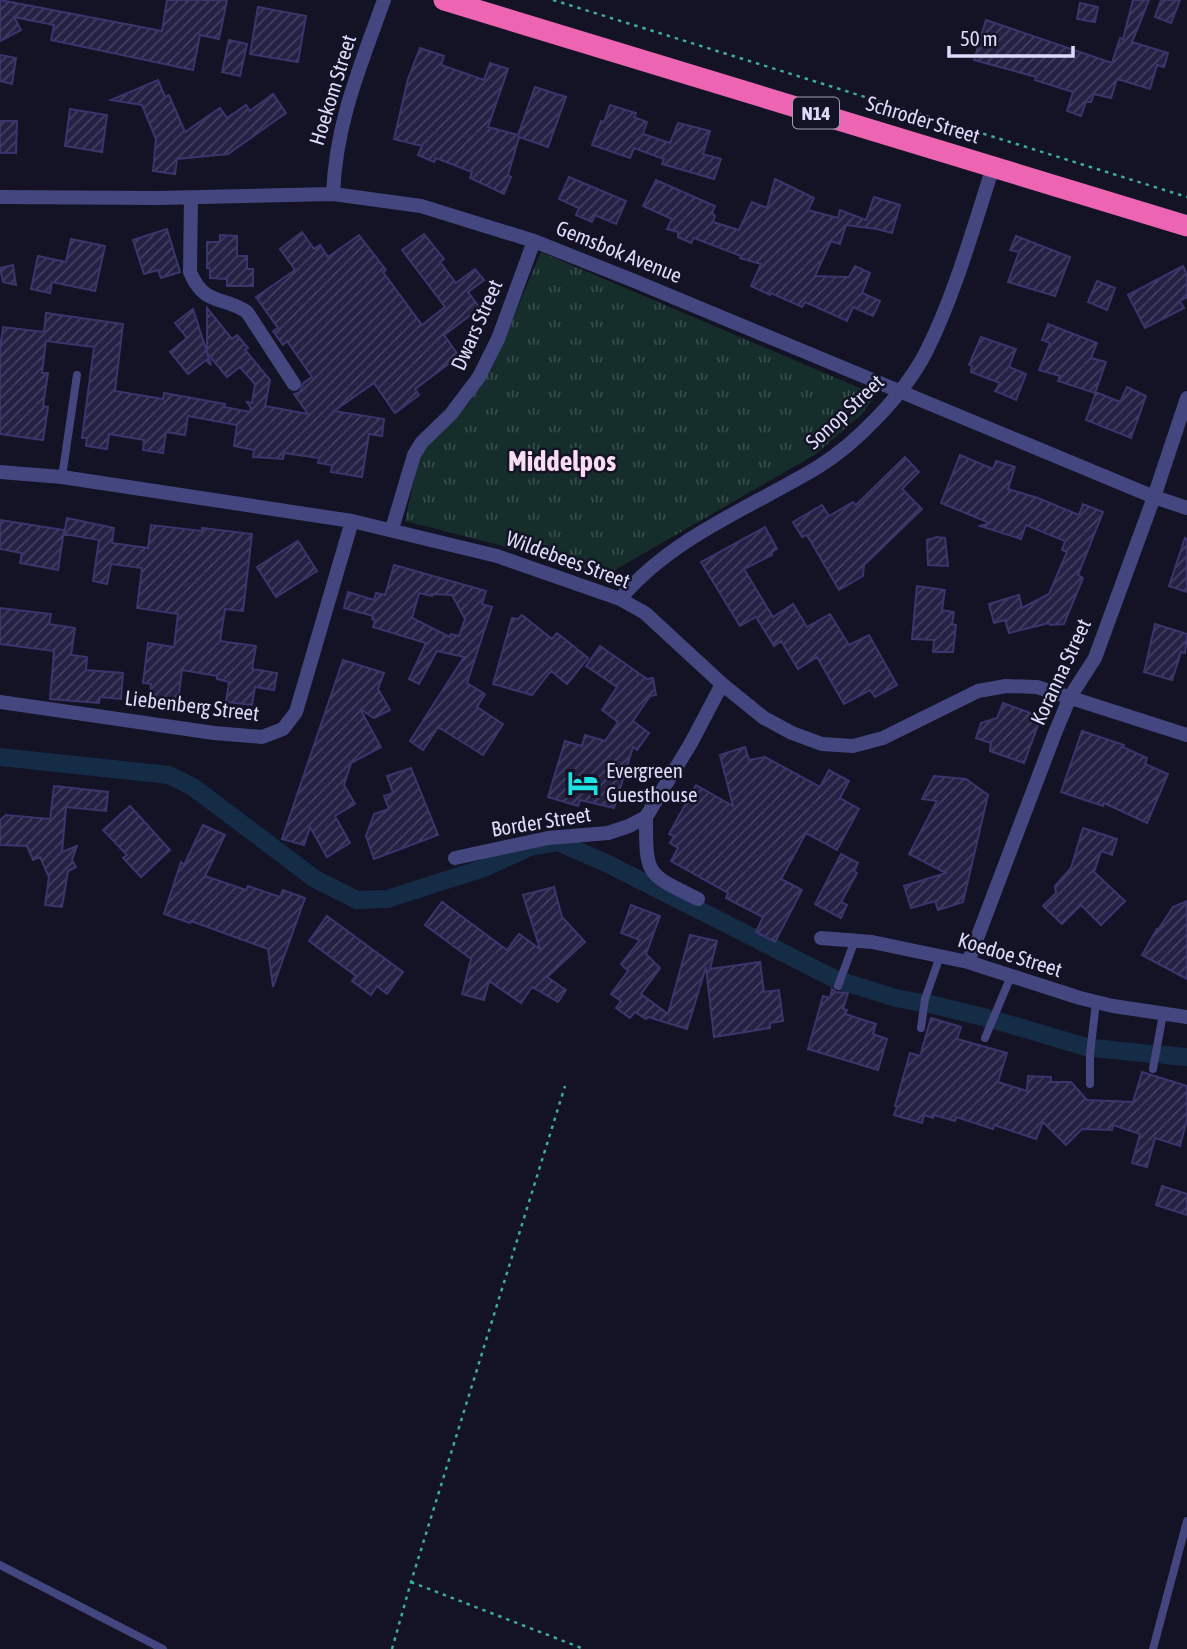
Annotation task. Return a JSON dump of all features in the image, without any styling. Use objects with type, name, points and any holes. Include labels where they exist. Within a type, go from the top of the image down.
[{"type":"highway","name":"Schroder Street","points":[[444,0],[493,7],[993,167],[1187,226]]},
{"type":"street","name":"Hoekom Street","points":[[332,194],[334,159],[341,125],[384,0]]},
{"type":"street","name":"Sonop Street","points":[[620,599],[649,568],[695,536],[820,466],[870,423],[900,390],[926,352],[954,283],[993,167]]},
{"type":"street","name":"Gemsbok Avenue","points":[[0,197],[191,198],[332,194],[422,206],[534,241],[1154,497],[1187,508]]},
{"type":"street","points":[[191,198],[190,272],[193,279],[210,298],[247,312],[293,384]]},
{"type":"street","name":"Dwars Street","points":[[392,529],[414,455],[422,442],[451,414],[479,377],[498,339],[534,241]]},
{"type":"street","name":"Koranna Street","points":[[968,962],[1070,697],[1095,658],[1154,497],[1187,397]]},
{"type":"street","name":"Wildebees Street","points":[[0,472],[62,477],[352,521],[497,556],[620,599],[645,613],[722,684],[764,718],[792,733],[822,744],[853,746],[883,738],[978,691],[1006,686],[1037,687],[1187,735]]},
{"type":"street","name":"Liebenberg Street","points":[[0,702],[214,733],[262,737],[279,732],[296,712],[352,521]]},
{"type":"street","points":[[698,899],[651,872],[646,850],[646,817],[691,743],[722,684]]},
{"type":"street","name":"Border Street","points":[[455,858],[548,838],[608,833],[646,817]]},
{"type":"street","name":"Koedoe Street","points":[[821,938],[855,940],[968,962],[1096,1002],[1187,1017]]},
{"type":"lane","points":[[62,477],[77,375]]},
{"type":"lane","points":[[838,986],[855,940]]},
{"type":"lane","points":[[921,1028],[925,999],[940,956]]},
{"type":"lane","points":[[985,1038],[1010,976]]},
{"type":"lane","points":[[1090,1084],[1090,1054],[1096,1002]]},
{"type":"lane","points":[[1153,1069],[1163,1014]]},
{"type":"lane","points":[[1153,1649],[1187,1521]]},
{"type":"lane","points":[[0,1565],[163,1649]]},
{"type":"path","points":[[553,0],[1187,197]]},
{"type":"path","points":[[392,1649],[565,1086]]},
{"type":"path","points":[[411,1582],[584,1649]]},
{"type":"green space","points":[[541,252],[876,395],[862,414],[816,454],[601,578],[499,545],[405,521],[421,449],[467,406],[492,368]]},
{"type":"building","points":[[0,0],[162,31],[167,0],[227,0],[219,39],[200,35],[193,70],[51,40],[54,25],[14,17],[21,30],[0,41]]},
{"type":"building","points":[[1133,0],[1149,0],[1132,42],[1168,53],[1164,67],[1157,65],[1150,89],[1117,79],[1111,98],[1094,94],[1091,102],[1086,102],[1081,116],[1067,111],[1073,92],[1035,80],[1036,77],[974,60],[986,20],[1112,63],[1120,38],[1123,39]]},
{"type":"building","points":[[1161,0],[1180,0],[1171,23],[1155,17]]},
{"type":"building","points":[[1080,3],[1098,7],[1095,22],[1077,19]]},
{"type":"building","points":[[258,7],[306,16],[298,62],[250,54]]},
{"type":"building","points":[[229,40],[247,44],[240,76],[222,72]]},
{"type":"building","points":[[420,48],[444,56],[441,65],[484,80],[490,63],[508,69],[488,127],[518,135],[535,87],[566,97],[548,147],[519,137],[508,175],[511,177],[504,194],[470,178],[472,172],[436,158],[434,162],[418,155],[422,146],[394,139],[408,79]]},
{"type":"building","points":[[0,55],[16,58],[12,84],[0,81]]},
{"type":"building","points":[[158,80],[165,97],[169,95],[185,132],[220,108],[227,118],[246,105],[250,111],[273,94],[286,113],[228,154],[177,159],[175,174],[153,171],[156,139],[142,105],[111,100]]},
{"type":"building","points":[[610,105],[636,113],[634,117],[647,122],[643,134],[670,143],[678,123],[710,131],[703,154],[721,159],[714,179],[662,164],[664,159],[634,148],[630,158],[592,145]]},
{"type":"building","points":[[70,109],[107,115],[102,152],[65,146]]},
{"type":"building","points":[[0,121],[17,121],[16,153],[0,153]]},
{"type":"building","points":[[569,177],[626,201],[616,224],[595,215],[592,222],[576,215],[579,208],[559,199]]},
{"type":"building","points":[[775,179],[814,198],[808,210],[838,218],[840,210],[866,220],[874,197],[900,205],[892,233],[846,225],[840,244],[831,241],[815,276],[849,277],[855,266],[870,273],[862,293],[880,301],[873,316],[853,307],[847,321],[805,302],[802,307],[751,286],[761,264],[694,238],[691,243],[678,237],[678,232],[667,229],[672,219],[643,206],[656,180],[715,206],[712,213],[715,216],[713,222],[739,230],[752,202],[767,208]]},
{"type":"building","points":[[167,229],[180,272],[161,278],[158,270],[144,274],[133,240]]},
{"type":"building","points":[[302,232],[314,249],[320,245],[328,257],[359,235],[422,325],[445,307],[402,250],[424,234],[444,259],[440,262],[456,283],[475,269],[484,280],[468,292],[480,308],[444,335],[459,356],[415,389],[419,395],[395,413],[374,383],[334,411],[384,419],[382,436],[369,434],[362,477],[331,472],[332,465],[318,463],[319,458],[284,453],[283,459],[253,457],[254,450],[234,446],[237,425],[188,416],[185,435],[166,432],[163,453],[143,450],[144,440],[109,434],[107,449],[86,446],[87,438],[82,438],[94,347],[46,341],[42,373],[48,373],[43,406],[48,407],[43,440],[0,434],[0,349],[3,327],[44,332],[46,313],[123,324],[115,391],[163,399],[164,393],[225,404],[224,407],[250,412],[251,408],[247,402],[252,403],[255,384],[240,367],[227,377],[207,353],[207,308],[232,339],[237,335],[248,348],[245,350],[270,380],[265,406],[308,414],[294,394],[300,392],[303,383],[312,377],[287,341],[283,345],[273,331],[278,328],[256,297],[295,270],[280,249]]},
{"type":"building","points":[[220,235],[237,236],[237,256],[247,256],[247,269],[253,269],[253,286],[227,286],[227,279],[210,278],[210,268],[207,268],[207,242],[220,242]]},
{"type":"building","points":[[1016,236],[1070,257],[1055,296],[1008,282],[1019,252],[1010,250]]},
{"type":"building","points":[[71,239],[105,246],[95,291],[52,282],[50,293],[31,289],[38,256],[66,262]]},
{"type":"building","points":[[13,265],[16,285],[3,282],[0,268]]},
{"type":"building","points":[[1183,266],[1187,275],[1187,297],[1180,301],[1184,308],[1145,328],[1128,295]]},
{"type":"building","points":[[1097,281],[1115,288],[1107,310],[1088,302]]},
{"type":"building","points":[[193,309],[211,365],[206,360],[188,374],[170,352],[187,338],[175,323]]},
{"type":"building","points":[[1048,324],[1097,343],[1091,358],[1106,362],[1095,393],[1058,381],[1060,376],[1039,370],[1050,343],[1042,340]]},
{"type":"building","points":[[981,337],[1016,349],[1009,367],[1026,374],[1016,400],[995,391],[1000,383],[971,372],[972,366],[969,365]]},
{"type":"building","points":[[1127,387],[1146,396],[1131,438],[1086,420],[1096,392],[1120,402]]},
{"type":"building","points":[[960,455],[993,469],[996,461],[1015,467],[1008,489],[1079,515],[1083,504],[1103,512],[1078,575],[1083,578],[1064,624],[1049,623],[1009,633],[1005,620],[994,623],[989,604],[1019,595],[1022,608],[1049,594],[1067,552],[1062,550],[1065,541],[1026,525],[1021,539],[980,526],[990,523],[941,503]]},
{"type":"building","points":[[905,457],[919,472],[902,489],[922,509],[864,565],[863,576],[839,590],[807,535],[802,537],[793,522],[822,505],[829,516],[853,502],[856,505]]},
{"type":"building","points":[[67,518],[114,528],[112,543],[148,548],[151,525],[252,534],[243,611],[225,609],[220,641],[256,646],[252,669],[277,673],[274,690],[255,687],[252,705],[226,702],[229,682],[217,679],[217,676],[182,670],[178,702],[150,698],[151,684],[143,683],[148,643],[174,647],[178,614],[137,608],[142,568],[111,564],[107,584],[93,581],[99,540],[64,534]]},
{"type":"building","points":[[0,520],[64,530],[58,570],[20,563],[22,553],[0,549]]},
{"type":"building","points":[[765,527],[777,549],[772,555],[744,569],[773,617],[793,604],[807,627],[830,614],[849,645],[869,635],[897,685],[875,697],[870,690],[844,704],[817,657],[798,669],[781,641],[774,646],[756,617],[740,626],[701,562]]},
{"type":"building","points":[[945,538],[948,566],[928,565],[927,540]]},
{"type":"building","points":[[1185,538],[1187,539],[1187,592],[1169,586]]},
{"type":"building","points":[[298,541],[317,571],[276,597],[257,567]]},
{"type":"building","points":[[394,565],[486,591],[482,604],[492,607],[467,683],[485,694],[477,707],[503,724],[483,755],[438,727],[423,750],[410,741],[464,657],[437,651],[419,684],[409,679],[426,643],[373,627],[373,616],[344,608],[348,592],[374,600],[376,593],[385,595]],"holes":[[[419,593],[432,596],[452,595],[465,619],[459,636],[451,634],[450,637],[412,618]]]},
{"type":"building","points":[[917,586],[945,590],[942,610],[954,612],[952,624],[956,625],[953,652],[933,652],[934,640],[912,639]]},
{"type":"building","points":[[0,608],[51,614],[49,624],[75,628],[71,655],[87,657],[86,670],[123,673],[121,699],[100,697],[99,703],[50,699],[54,651],[0,644]]},
{"type":"building","points":[[522,615],[552,639],[557,633],[588,658],[567,684],[551,671],[532,695],[493,684],[512,618],[518,619]]},
{"type":"building","points":[[1155,624],[1187,634],[1185,653],[1181,652],[1172,680],[1144,672]]},
{"type":"building","points":[[600,646],[647,679],[653,678],[656,695],[650,696],[633,721],[649,733],[637,750],[633,747],[614,808],[580,800],[578,806],[548,797],[565,741],[582,746],[585,735],[605,741],[618,722],[602,710],[617,687],[586,666]]},
{"type":"building","points":[[343,660],[384,673],[378,689],[390,710],[374,718],[360,709],[381,747],[351,763],[344,785],[355,804],[335,816],[350,843],[327,857],[310,827],[304,845],[282,839]]},
{"type":"building","points":[[1003,703],[1041,717],[1024,763],[990,751],[991,743],[976,738],[981,723],[997,718]]},
{"type":"building","points":[[1082,731],[1124,745],[1123,747],[1147,758],[1145,764],[1168,774],[1147,823],[1104,803],[1103,806],[1061,792]]},
{"type":"building","points":[[745,747],[749,760],[765,757],[820,787],[829,770],[849,781],[840,798],[859,809],[837,850],[806,833],[781,879],[802,890],[775,942],[756,932],[763,917],[726,898],[728,893],[671,861],[678,848],[670,843],[674,836],[669,834],[696,785],[733,806],[720,755]]},
{"type":"building","points":[[411,768],[438,835],[374,859],[366,836],[374,814],[389,809],[384,796],[393,793],[387,776]]},
{"type":"building","points":[[934,776],[966,779],[988,795],[963,902],[938,910],[935,901],[911,908],[904,886],[946,873],[909,854],[937,801],[922,799]]},
{"type":"building","points":[[54,786],[108,792],[106,811],[66,807],[62,852],[77,846],[72,860],[76,867],[68,871],[62,907],[45,905],[49,877],[40,857],[33,860],[27,846],[0,845],[0,820],[6,815],[50,819]]},
{"type":"building","points":[[130,806],[170,850],[141,877],[123,858],[127,855],[103,830]]},
{"type":"building","points":[[203,825],[225,835],[205,876],[246,890],[248,886],[280,897],[283,890],[305,898],[273,987],[268,949],[164,914],[181,862],[184,865]]},
{"type":"building","points":[[1083,828],[1117,839],[1112,855],[1101,851],[1094,872],[1125,901],[1101,925],[1081,905],[1062,924],[1043,906],[1056,893],[1055,886],[1071,868]]},
{"type":"building","points":[[841,854],[858,863],[854,871],[857,873],[841,902],[847,905],[841,918],[815,904]]},
{"type":"building","points":[[554,887],[562,917],[585,942],[547,977],[566,990],[558,1002],[532,987],[521,1003],[489,981],[484,1000],[462,994],[471,959],[425,925],[442,902],[507,950],[519,934],[540,949],[523,895]]},
{"type":"building","points":[[1187,901],[1187,979],[1142,955],[1173,907]]},
{"type":"building","points":[[631,905],[660,916],[646,954],[660,968],[641,994],[668,1014],[690,935],[717,941],[710,969],[760,962],[764,992],[779,990],[783,1021],[770,1023],[770,1028],[714,1037],[706,967],[687,1029],[648,1017],[646,1019],[635,1012],[630,1018],[616,1008],[621,1001],[611,994],[628,971],[621,964],[640,940],[621,933]]},
{"type":"building","points":[[327,916],[403,972],[387,994],[377,986],[371,995],[352,981],[356,976],[309,941]]},
{"type":"building","points":[[832,989],[848,993],[843,1009],[847,1010],[845,1014],[876,1024],[873,1034],[887,1039],[878,1070],[808,1049],[823,996],[830,998]]},
{"type":"building","points":[[931,1018],[961,1027],[957,1039],[1007,1053],[998,1082],[1027,1091],[1028,1076],[1051,1077],[1051,1082],[1071,1082],[1087,1100],[1133,1102],[1142,1072],[1187,1086],[1187,1120],[1180,1146],[1155,1138],[1147,1167],[1132,1163],[1140,1134],[1113,1125],[1112,1130],[1082,1129],[1066,1145],[1043,1122],[1036,1139],[994,1125],[993,1129],[956,1117],[955,1121],[924,1115],[922,1123],[894,1115],[910,1053],[920,1056]]},
{"type":"building","points":[[1162,1186],[1187,1194],[1187,1215],[1156,1205]]},
{"type":"waterway","points":[[0,757],[169,775],[193,787],[315,879],[357,900],[387,899],[484,868],[530,847],[558,842],[606,863],[835,979]]},
{"type":"waterway","points":[[844,982],[922,1003]]},
{"type":"waterway","points":[[930,1004],[987,1018]]},
{"type":"waterway","points":[[995,1020],[1086,1047]]},
{"type":"waterway","points":[[1094,1048],[1151,1054]]},
{"type":"waterway","points":[[1164,1055],[1187,1057]]},
{"type":"place","name":"Evergreen Guesthouse","points":[[583,783]]},
{"type":"district","name":"Middelpos","points":[[562,461]]}]
